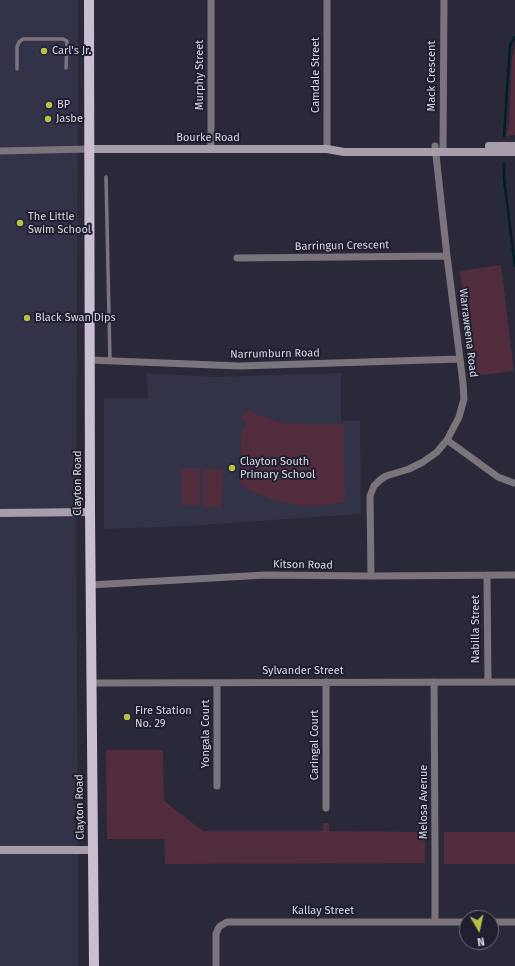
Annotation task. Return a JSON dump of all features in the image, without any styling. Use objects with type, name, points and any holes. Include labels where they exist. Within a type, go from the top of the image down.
[{"type":"main road","name":"Clayton Road","points":[[89,0],[90,585],[94,966]]},
{"type":"main road","name":"Bourke Road","points":[[89,149],[327,149],[344,146],[515,152]]},
{"type":"main road","name":"Bourke Road","points":[[439,149],[515,146]]},
{"type":"main road","points":[[0,513],[90,512]]},
{"type":"main road","points":[[0,850],[93,850]]},
{"type":"street","name":"Murphy Street","points":[[211,0],[211,149]]},
{"type":"street","name":"Camdale Street","points":[[327,0],[327,149]]},
{"type":"street","name":"Mack Crescent","points":[[439,149],[444,0]]},
{"type":"street","points":[[0,151],[89,149]]},
{"type":"street","name":"Warraweena Road","points":[[371,576],[370,496],[374,486],[386,476],[409,469],[437,452],[447,440],[459,417],[464,398],[447,256],[439,149]]},
{"type":"street","name":"Barringun Crescent","points":[[238,258],[447,256]]},
{"type":"street","name":"Narrumburn Road","points":[[90,360],[240,366],[460,359]]},
{"type":"street","points":[[447,440],[498,477],[514,483]]},
{"type":"street","name":"Kitson Road","points":[[90,585],[265,575],[515,575]]},
{"type":"street","name":"Nabilla Street","points":[[487,576],[488,682]]},
{"type":"street","name":"Caringal Court","points":[[326,682],[326,808]]},
{"type":"street","name":"Melosa Avenue","points":[[434,682],[435,922]]},
{"type":"street","name":"Sylvander Street","points":[[91,683],[515,682]]},
{"type":"street","name":"Yongala Court","points":[[217,683],[217,786]]},
{"type":"street","name":"Kallay Street","points":[[216,966],[216,934],[218,928],[227,922],[459,922]]},
{"type":"street","points":[[499,922],[515,922]]},
{"type":"lane","points":[[17,69],[17,47],[19,42],[23,39],[63,38],[67,41],[66,68]]},
{"type":"lane","points":[[106,177],[110,361]]},
{"type":"shaded area","points":[[0,0],[78,0],[76,527],[78,966],[0,966]]},
{"type":"shaded area","points":[[515,46],[515,135],[506,136],[509,124],[512,58]]},
{"type":"shaded area","points":[[501,265],[514,371],[473,376],[460,271]]},
{"type":"shaded area","name":"Clayton South Primary School","points":[[147,373],[213,377],[341,373],[341,421],[360,421],[361,514],[186,526],[104,529],[104,398],[148,398]]},
{"type":"shaded area","points":[[246,410],[281,423],[344,424],[345,502],[318,506],[296,506],[270,499],[240,486],[241,436],[247,422],[241,419]]},
{"type":"shaded area","points":[[181,468],[200,468],[200,506],[181,505]]},
{"type":"shaded area","points":[[203,469],[223,469],[222,507],[203,507]]},
{"type":"shaded area","points":[[106,750],[163,750],[164,801],[203,831],[323,831],[323,823],[329,823],[329,831],[425,832],[425,863],[165,864],[164,839],[107,839]]},
{"type":"shaded area","points":[[444,832],[515,832],[515,864],[444,864]]},
{"type":"waterway","points":[[504,136],[510,45],[515,37]]},
{"type":"waterway","points":[[504,163],[504,179],[515,266]]},
{"type":"place","name":"Carl's Jr.","points":[[44,51]]},
{"type":"place","name":"BP","points":[[49,105]]},
{"type":"place","name":"Jasbe","points":[[48,119]]},
{"type":"place","name":"The Little Swim School","points":[[20,223]]},
{"type":"place","name":"Black Swan Dips","points":[[27,318]]},
{"type":"place","name":"Clayton South Primary School","points":[[232,468]]},
{"type":"place","name":"Fire Station No. 29","points":[[127,717]]}]
